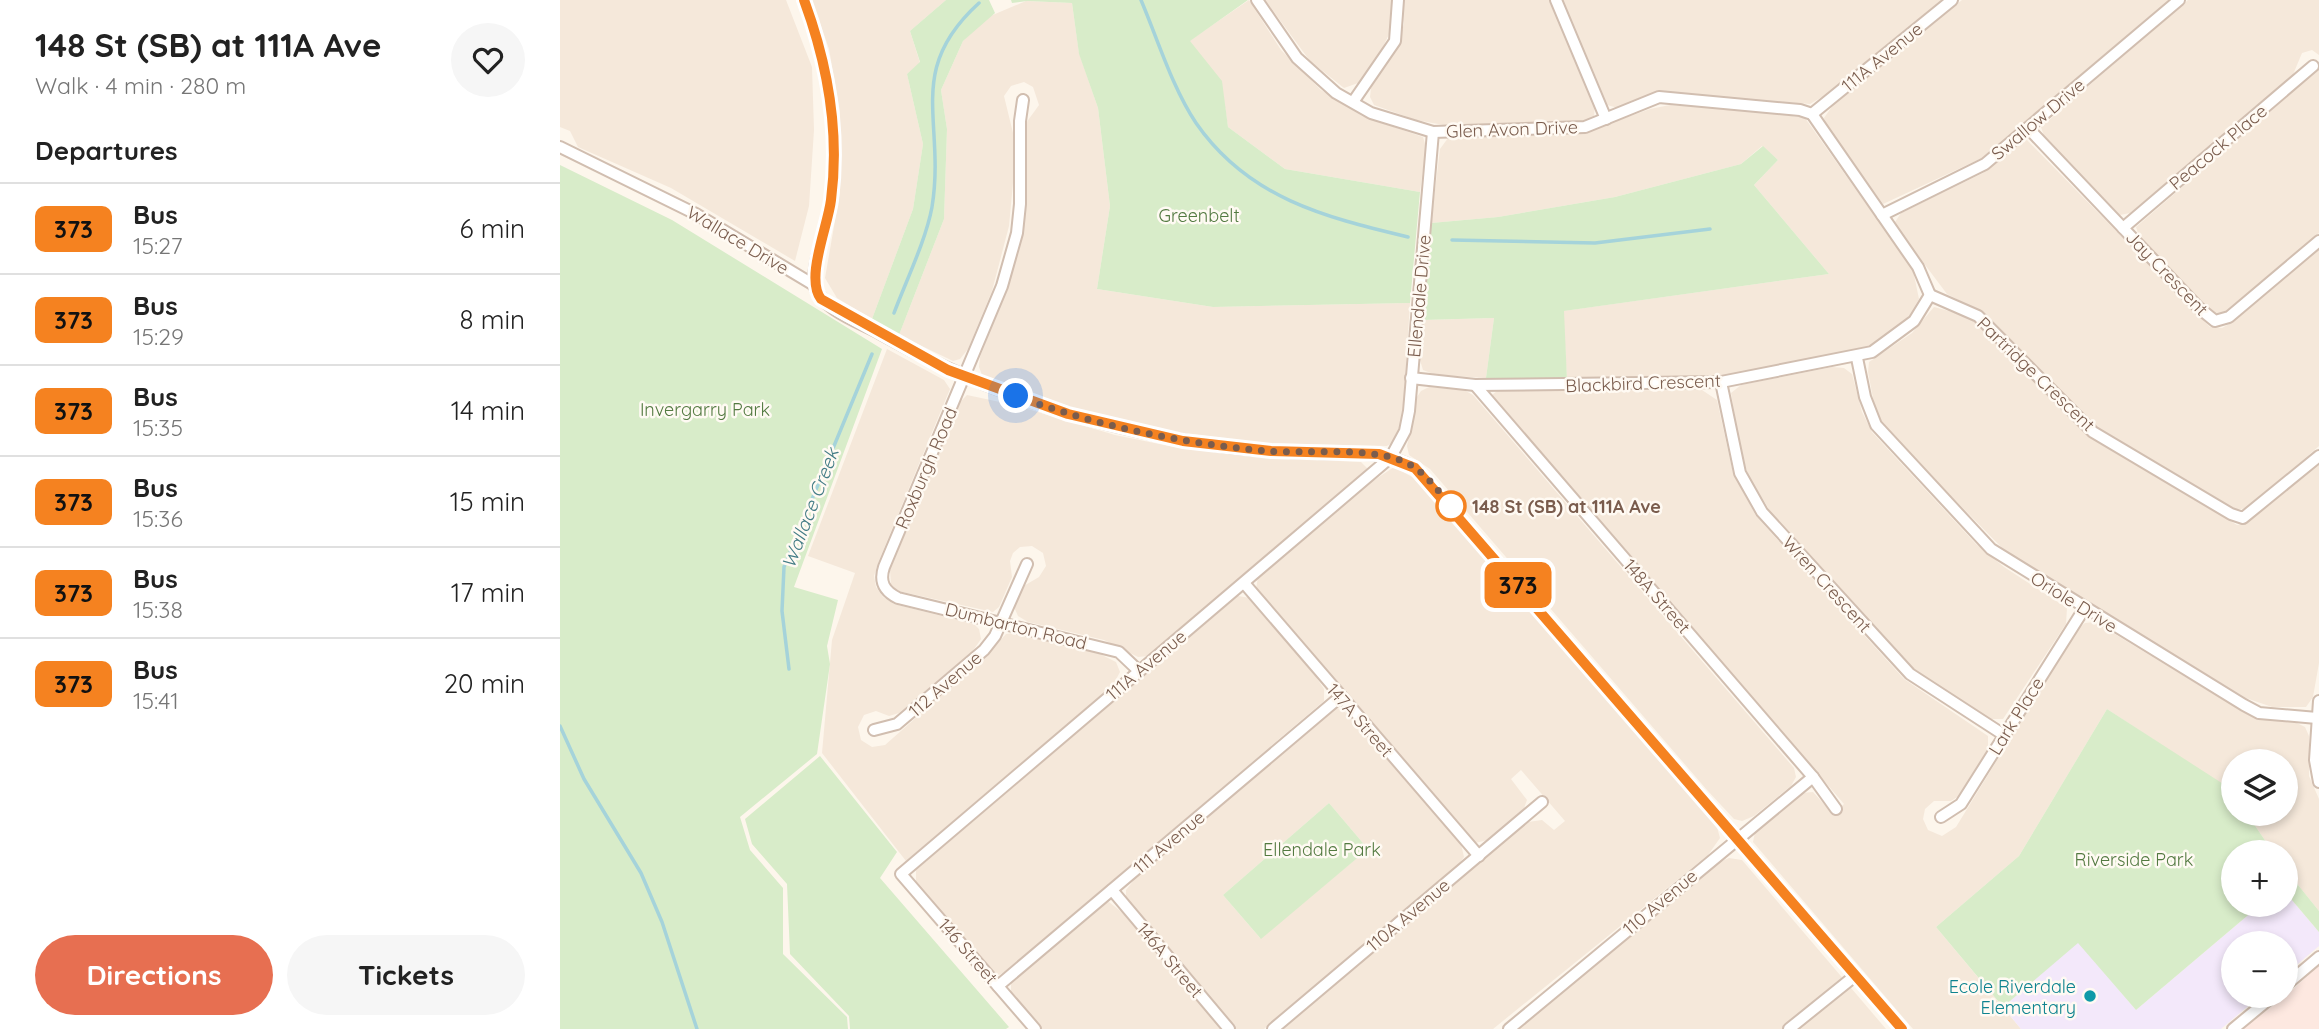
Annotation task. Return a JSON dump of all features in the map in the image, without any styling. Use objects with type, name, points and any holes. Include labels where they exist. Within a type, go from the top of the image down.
[{"type":"street","points":[[804,0],[824,61],[834,128],[831,200],[814,285]]},
{"type":"street","name":"Glen Avon Drive","points":[[1257,0],[1288,47],[1306,68],[1371,113],[1433,132],[1585,127],[1659,97],[1800,110],[1812,114]]},
{"type":"street","points":[[1353,102],[1395,41],[1398,0]]},
{"type":"street","points":[[1556,0],[1606,119]]},
{"type":"street","name":"111A Avenue","points":[[1812,114],[1952,0]]},
{"type":"street","name":"Swallow Drive","points":[[1882,215],[1978,168],[2179,0]]},
{"type":"street","name":"Peacock Place","points":[[2123,228],[2313,66]]},
{"type":"street","name":"Roxburgh Road","points":[[888,592],[882,582],[884,567],[1002,286],[1017,233],[1022,177],[1020,121],[1023,100]]},
{"type":"street","points":[[1812,114],[1918,267],[1930,295]]},
{"type":"street","name":"Jay Crescent","points":[[2028,128],[2206,315],[2219,321],[2229,317],[2319,241]]},
{"type":"street","name":"Ellendale Drive","points":[[1391,457],[1405,431],[1433,132]]},
{"type":"street","name":"Wallace Drive","points":[[560,147],[696,214],[814,285],[816,293],[828,304],[922,357],[964,377],[1068,414],[1183,441],[1271,451],[1391,457]]},
{"type":"street","name":"Blackbird Crescent","points":[[1411,378],[1475,385],[1721,382],[1857,358],[1886,344],[1902,332],[1914,321],[1930,295]]},
{"type":"street","name":"Partridge Crescent","points":[[1930,295],[1978,316],[2093,432],[2231,514],[2243,518],[2319,456]]},
{"type":"street","name":"Oriole Drive","points":[[1857,358],[1869,412],[1887,440],[1991,549],[2259,713],[2317,718]]},
{"type":"street","name":"Wren Crescent","points":[[1721,382],[1741,473],[1762,512],[1910,674],[2004,735]]},
{"type":"street","name":"148A Street","points":[[1475,385],[1813,777],[1836,809]]},
{"type":"street","points":[[1391,457],[1415,468],[1432,484],[1902,1029]]},
{"type":"street","name":"111A Avenue","points":[[901,874],[1391,457]]},
{"type":"street","name":"112 Avenue","points":[[874,730],[897,724],[980,654],[995,636],[1027,564]]},
{"type":"street","name":"147A Street","points":[[1244,583],[1339,697],[1479,856]]},
{"type":"street","name":"Dumbarton Road","points":[[888,592],[898,598],[1002,621],[1119,652],[1139,671]]},
{"type":"street","name":"Lark Place","points":[[1941,817],[1961,804],[2084,608]]},
{"type":"street","name":"111 Avenue","points":[[998,986],[1339,697]]},
{"type":"street","points":[[2319,701],[2315,760],[2319,782]]},
{"type":"street","name":"110 Avenue","points":[[1508,1029],[1813,777]]},
{"type":"street","name":"110A Avenue","points":[[1273,1029],[1542,803]]},
{"type":"street","name":"146 Street","points":[[901,874],[1035,1029]]},
{"type":"street","name":"146A Street","points":[[1111,890],[1230,1029]]},
{"type":"street","points":[[2298,975],[2319,957]]},
{"type":"street","points":[[1789,1029],[1856,975]]},
{"type":"street","points":[[2233,1029],[2258,1008]]},
{"type":"shaded area","points":[[560,0],[786,0],[812,67],[814,130],[809,206],[795,261],[671,188],[578,147],[570,131],[560,127]]},
{"type":"shaded area","points":[[812,0],[946,0],[910,31],[920,63],[907,74],[923,144],[913,209],[872,319],[837,298],[825,278],[840,192],[840,112],[829,49]]},
{"type":"shaded area","points":[[1249,0],[1281,50],[1321,90],[1362,116],[1423,137],[1426,147],[1420,192],[1285,169],[1228,127],[1221,81],[1189,41]]},
{"type":"shaded area","points":[[1265,0],[1392,0],[1392,28],[1380,53],[1358,83],[1344,88],[1310,61]]},
{"type":"shaded area","points":[[1402,0],[1550,0],[1595,103],[1594,117],[1588,122],[1577,123],[1444,125],[1416,120],[1374,105],[1370,97],[1371,88],[1399,40],[1404,24]]},
{"type":"shaded area","points":[[1561,0],[1942,0],[1827,94],[1810,104],[1662,93],[1618,108],[1607,105]]},
{"type":"shaded area","points":[[1962,0],[2169,0],[1982,158],[1883,204],[1825,124],[1824,118],[1833,105]]},
{"type":"shaded area","points":[[2188,0],[2319,0],[2319,55],[2312,50],[2302,53],[2292,77],[2130,213],[2120,215],[2044,136],[2041,127]]},
{"type":"shaded area","points":[[1026,1],[1072,3],[1079,53],[1098,108],[1110,206],[1097,289],[1213,307],[1410,303],[1404,397],[1400,426],[1392,443],[1387,446],[1260,443],[1176,432],[1076,409],[982,375],[980,357],[1007,287],[1019,244],[1025,201],[1026,123],[1039,105],[1033,87],[1024,82],[1011,86],[1004,96],[1013,133],[1013,183],[1009,226],[992,291],[968,349],[960,359],[953,361],[899,335],[944,219],[947,129],[941,90],[963,41],[988,17]]},
{"type":"shaded area","points":[[2319,69],[2319,233],[2225,312],[2214,315],[2139,236],[2136,227]]},
{"type":"shaded area","points":[[1670,105],[1759,111],[1805,118],[1913,270],[1919,299],[1906,321],[1878,342],[1856,351],[1713,378],[1567,380],[1563,311],[1829,274],[1754,185],[1778,160],[1762,146],[1741,164],[1615,197],[1498,217],[1431,223],[1440,149],[1448,138],[1583,133],[1650,109]]},
{"type":"shaded area","points":[[2027,140],[2210,327],[2222,328],[2231,323],[2319,249],[2319,446],[2248,508],[2233,510],[2092,425],[1988,316],[1947,294],[1898,229],[1895,222],[1901,213],[1983,173],[2020,142]]},
{"type":"shaded area","points":[[1934,307],[1964,315],[1985,329],[2090,436],[2237,525],[2247,523],[2319,462],[2319,663],[2313,697],[2306,707],[2272,707],[2246,698],[2007,553],[1891,435],[1876,414],[1868,372],[1869,362],[1912,333]]},
{"type":"shaded area","points":[[1494,318],[1486,378],[1436,375],[1423,370],[1420,360],[1423,320]]},
{"type":"shaded area","points":[[887,349],[944,380],[950,389],[878,563],[874,576],[876,587],[883,597],[894,604],[974,624],[979,629],[981,639],[972,652],[899,713],[889,716],[876,711],[864,715],[858,727],[861,740],[872,747],[885,745],[985,657],[1006,634],[1014,633],[1098,653],[1116,662],[1120,672],[1113,685],[906,861],[822,753],[832,640],[855,573],[808,556]]},
{"type":"shaded area","points":[[1832,367],[1844,368],[1852,374],[1862,412],[1872,432],[1976,544],[2004,567],[2067,608],[2066,624],[2003,719],[1990,719],[1918,673],[1772,514],[1749,477],[1740,450],[1731,393],[1741,385]]},
{"type":"shaded area","points":[[1429,387],[1464,390],[1473,395],[1794,768],[1796,777],[1791,786],[1754,816],[1742,821],[1734,819],[1707,790],[1430,469],[1409,455],[1407,446],[1417,397]]},
{"type":"shaded area","points":[[1702,390],[1717,400],[1733,473],[1756,516],[1904,679],[1988,736],[1988,749],[1959,796],[1951,801],[1934,801],[1925,809],[1923,819],[1928,830],[1942,836],[1956,827],[2077,630],[2085,623],[2095,622],[2240,710],[2259,718],[2297,723],[2305,727],[2309,736],[2309,776],[2319,799],[2319,911],[2298,885],[2298,840],[2265,840],[2255,826],[2298,826],[2298,749],[2221,749],[2221,784],[2107,709],[2019,856],[1936,927],[2021,1029],[1913,1029],[1753,842],[1755,832],[1802,793],[1813,792],[1833,814],[1844,804],[1492,395],[1497,391]]},
{"type":"shaded area","points":[[967,395],[1014,405],[1115,435],[1179,448],[1270,458],[1361,462],[1368,469],[1157,650],[1148,656],[1138,657],[1104,640],[1028,622],[1018,616],[1014,607],[1022,587],[1039,577],[1046,566],[1043,553],[1032,546],[1020,547],[1013,553],[1010,561],[1012,577],[999,607],[993,612],[898,591],[891,586],[890,570],[960,402]]},
{"type":"shaded area","points":[[1394,467],[1414,478],[1458,528],[1717,827],[1720,838],[1708,855],[1493,1029],[1280,1029],[1528,822],[1542,820],[1554,830],[1565,821],[1521,770],[1511,779],[1527,800],[1524,808],[1488,840],[1475,843],[1256,589],[1258,577],[1367,485]]},
{"type":"shaded area","points":[[1238,596],[1250,598],[1316,677],[1324,689],[1324,701],[1006,971],[999,975],[992,973],[916,883],[916,870]]},
{"type":"shaded area","points":[[1335,708],[1342,709],[1349,716],[1461,844],[1464,857],[1455,869],[1264,1029],[1236,1029],[1133,908],[1126,898],[1126,890],[1138,875]],"holes":[[[1329,803],[1368,849],[1260,938],[1223,895]]]},
{"type":"shaded area","points":[[1729,858],[1742,860],[1886,1029],[1518,1029],[1715,864]]},
{"type":"shaded area","points":[[1109,902],[1124,914],[1222,1029],[1040,1029],[1011,995],[1011,982],[1103,904]]},
{"type":"shaded area","points":[[2298,907],[2319,932],[2319,946],[2298,964],[2298,931],[2229,931],[2246,917],[2298,917]]},
{"type":"shaded area","points":[[2221,938],[2221,1008],[2246,1008],[2221,1029],[2021,1029],[2003,1007],[2078,942],[2136,1010]]},
{"type":"shaded area","points":[[2319,965],[2319,1029],[2242,1029],[2270,1008],[2298,1008],[2298,985]]},
{"type":"green space","points":[[946,0],[989,0],[995,13],[963,41],[941,90],[947,129],[944,219],[899,335],[872,319],[913,209],[923,144],[907,74],[920,62],[910,31]]},
{"type":"green space","name":"Greenbelt","points":[[1011,0],[1248,0],[1190,41],[1222,81],[1228,127],[1285,169],[1420,192],[1410,303],[1213,307],[1097,289],[1110,206],[1098,108],[1079,54],[1072,3],[1012,3]]},
{"type":"green space","points":[[1763,146],[1778,160],[1754,185],[1829,274],[1564,311],[1567,380],[1486,378],[1494,318],[1423,320],[1431,223],[1498,217],[1615,197],[1741,164]]},
{"type":"green space","name":"Invergarry Park","points":[[560,165],[672,220],[882,349],[794,587],[838,600],[827,646],[830,664],[817,754],[740,817],[750,850],[783,888],[783,954],[847,1017],[848,1029],[560,1029]]},
{"type":"green space","name":"Riverside Park","points":[[2107,709],[2221,783],[2221,826],[2255,826],[2265,840],[2221,840],[2221,917],[2246,917],[2229,931],[2221,931],[2221,938],[2136,1010],[2078,943],[2003,1007],[1936,927],[2019,856]]},
{"type":"green space","points":[[820,756],[897,852],[880,878],[1009,1027],[850,1029],[849,1016],[790,954],[787,884],[752,844],[745,819]]},
{"type":"green space","name":"Ellendale Park","points":[[1329,803],[1368,849],[1261,939],[1223,895]]},
{"type":"green space","points":[[2298,885],[2319,911],[2319,932],[2298,907]]},
{"type":"waterway","points":[[1141,0],[1187,109],[1217,149],[1239,170],[1290,201],[1347,221],[1408,237]]},
{"type":"waterway","name":"Wallace Creek","points":[[894,313],[921,247],[932,207],[935,176],[935,75],[942,51],[956,28],[979,3]]},
{"type":"waterway","points":[[1452,240],[1595,243],[1710,229]]},
{"type":"waterway","name":"Wallace Creek","points":[[789,669],[782,611],[784,567],[872,354]]},
{"type":"waterway","points":[[560,726],[584,779],[641,873],[662,922],[697,1029]]},
{"type":"bus line","name":"373","points":[[804,0],[824,61],[834,128],[831,200],[814,279],[816,293],[821,299],[948,370],[1033,403],[1106,425],[1225,447],[1379,454],[1403,461],[1415,468],[1432,484],[1902,1029]]},
{"type":"place","name":"148 St (SB) at 111A Ave","points":[[1451,506]]},
{"type":"place","name":"Ecole Riverdale Elementary","points":[[2090,996]]},
{"type":"route","points":[[1016,396],[1106,425],[1183,441],[1271,451],[1379,454],[1391,457],[1415,468],[1451,506]]}]
